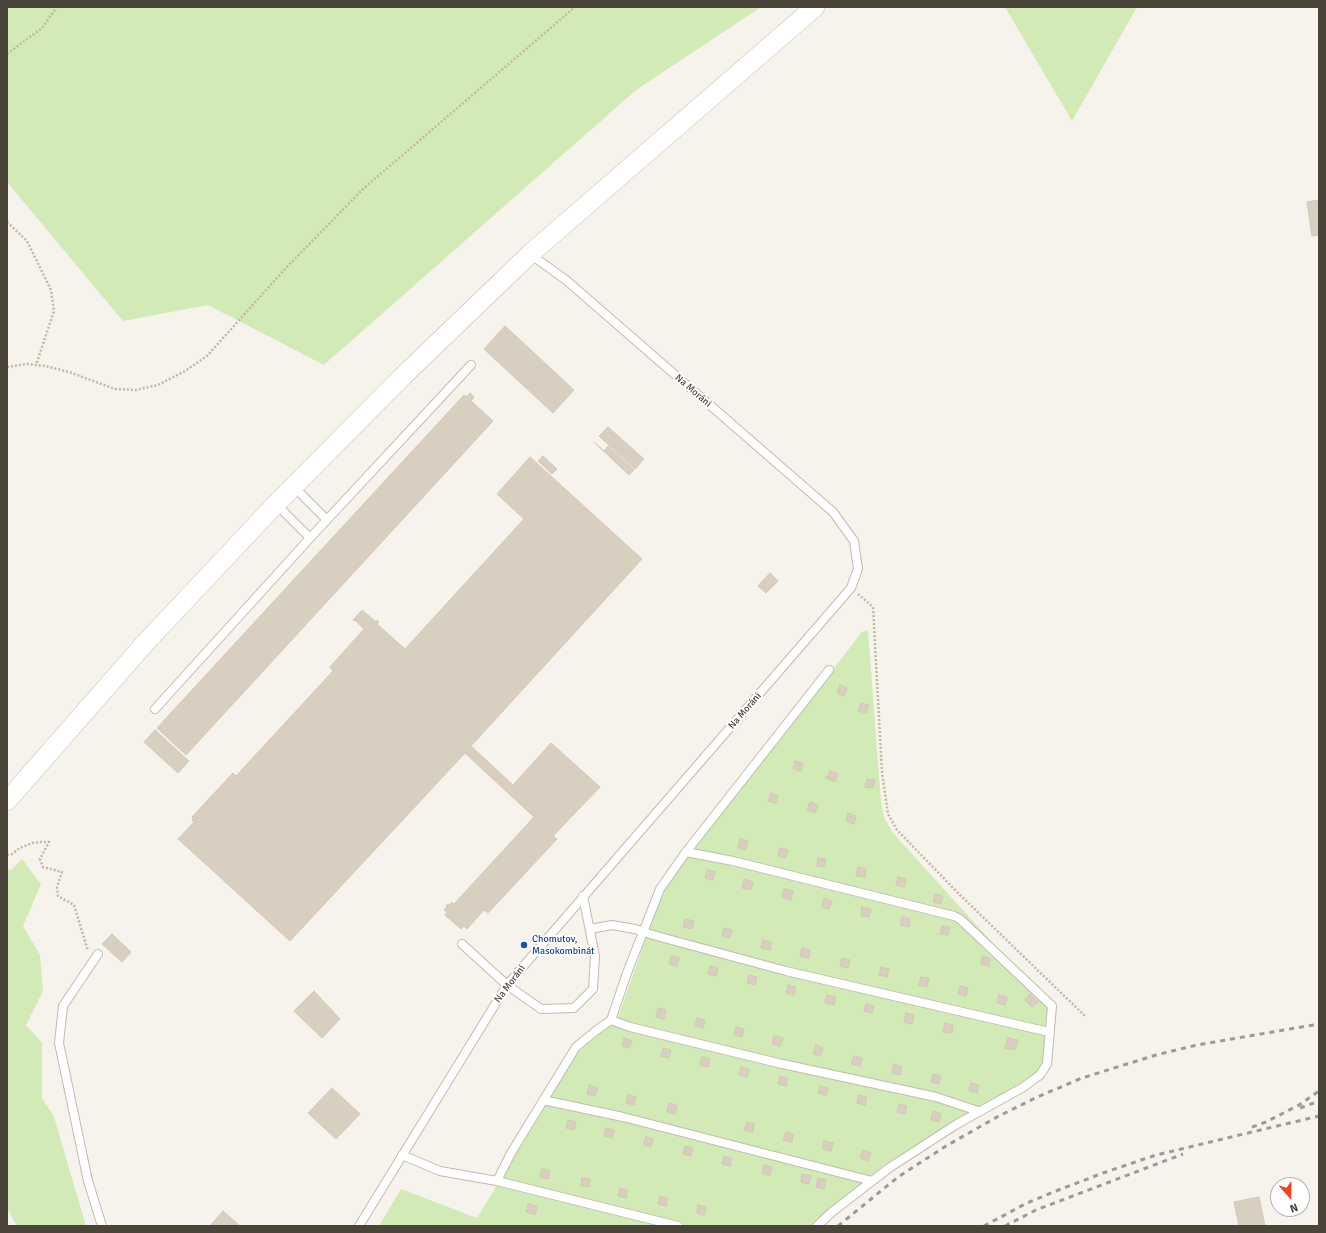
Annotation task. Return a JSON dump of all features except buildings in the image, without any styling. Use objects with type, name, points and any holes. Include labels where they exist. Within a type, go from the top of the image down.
[{"type":"street","points":[[7,801],[147,640],[276,504],[402,377],[530,254],[815,7]]},
{"type":"lane","name":"Na Moráni","points":[[359,1226],[507,985],[851,588],[858,569],[854,541],[834,512],[572,286],[530,254]]},
{"type":"lane","points":[[155,709],[471,364]]},
{"type":"lane","points":[[294,487],[327,520]]},
{"type":"lane","points":[[276,504],[310,538]]},
{"type":"lane","points":[[497,1181],[511,1153],[576,1047],[611,1020],[660,889],[686,852],[830,670]]},
{"type":"lane","points":[[686,852],[954,916],[960,919],[1052,1006],[1046,1064],[1040,1075],[1022,1088],[978,1111],[895,1164],[832,1212],[817,1226]]},
{"type":"lane","points":[[462,944],[507,985],[541,1009],[574,1008],[592,989],[595,956],[584,896]]},
{"type":"lane","points":[[590,929],[612,925],[644,931],[653,935],[786,971],[1050,1032]]},
{"type":"lane","points":[[98,954],[62,1006],[59,1043],[88,1181],[102,1226]]},
{"type":"lane","points":[[611,1020],[630,1027],[778,1063],[936,1097],[978,1111]]},
{"type":"lane","points":[[543,1100],[623,1117],[872,1181]]},
{"type":"lane","points":[[402,1156],[440,1171],[497,1181],[678,1226]]},
{"type":"path","points":[[7,54],[42,28],[57,7]]},
{"type":"path","points":[[7,367],[27,364],[46,366],[69,372],[91,382],[115,389],[136,390],[158,385],[185,371],[207,356],[284,270],[362,189],[575,7]]},
{"type":"path","points":[[7,222],[27,241],[51,290],[54,311],[36,365]]},
{"type":"path","points":[[851,588],[873,607],[882,772],[888,814],[897,830],[959,894],[1086,1017]]},
{"type":"path","points":[[7,855],[12,854],[20,848],[32,843],[49,842],[40,860],[43,867],[62,872],[57,887],[58,896],[74,905],[92,963]]},
{"type":"green space","points":[[7,7],[761,7],[636,90],[324,365],[208,305],[123,321],[7,182]]},
{"type":"green space","points":[[1005,7],[1137,7],[1072,121]]},
{"type":"green space","points":[[868,630],[881,802],[884,817],[893,833],[1048,1004],[1052,1045],[1038,1073],[885,1164],[814,1226],[379,1226],[401,1189],[477,1218],[578,1052],[617,1020],[664,887],[862,632]]},
{"type":"green space","points":[[22,859],[41,884],[23,926],[40,955],[43,991],[26,1025],[42,1043],[42,1098],[54,1117],[86,1226],[17,1226],[7,1208],[7,869],[11,870]]},
{"type":"railway","points":[[838,1226],[898,1177],[946,1146],[997,1117],[1035,1098],[1082,1078],[1156,1055],[1197,1045],[1319,1024]]},
{"type":"railway","points":[[1252,1127],[1266,1122],[1299,1105],[1319,1091]]},
{"type":"railway","points":[[1300,1108],[1319,1101]]},
{"type":"railway","points":[[984,1226],[1027,1203],[1056,1191],[1156,1155],[1319,1116]]},
{"type":"railway","points":[[1005,1226],[1036,1210],[1183,1154]]},
{"type":"place","name":"Chomutov, Masokombinát","points":[[524,945]]}]
